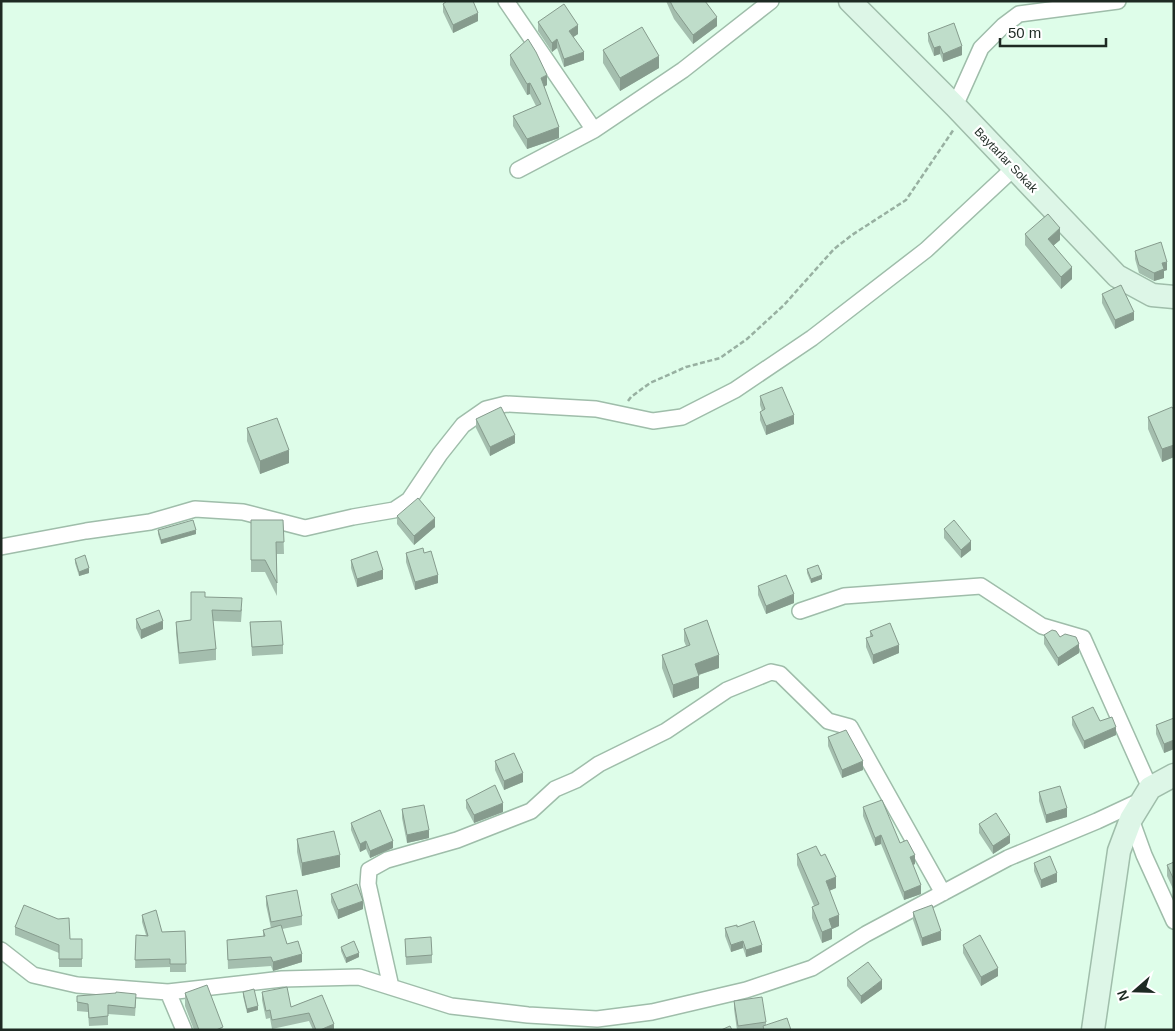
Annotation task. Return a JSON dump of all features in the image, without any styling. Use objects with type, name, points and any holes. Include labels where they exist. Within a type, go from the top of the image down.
[{"type":"street","points":[[506,1],[594,130]]},
{"type":"street","points":[[518,170],[594,130],[683,70],[772,1]]},
{"type":"street","name":"Baytarlar Sokak","points":[[850,1],[959,111],[1117,276],[1152,295],[1174,297]]},
{"type":"street","points":[[959,111],[980,48],[1019,14],[1118,1]]},
{"type":"street","points":[[1,547],[86,531],[150,522],[195,509],[243,512],[305,528],[394,510],[409,500],[462,425],[486,409],[506,404],[596,409],[653,421],[682,417],[735,390],[812,338],[918,256],[1014,168]]},
{"type":"street","points":[[800,611],[844,596],[981,586],[1042,626],[1083,638],[1147,794]]},
{"type":"street","points":[[391,987],[368,884],[370,870],[387,860],[457,840],[531,811],[554,789],[576,780],[599,764],[666,731],[727,690],[772,672],[780,674],[828,720],[850,727],[943,892]]},
{"type":"street","points":[[1,950],[33,975],[77,985],[168,992],[282,979],[359,977],[451,1006],[528,1015],[597,1019],[652,1012],[746,990],[812,968],[866,934],[943,892],[1008,858],[1097,822],[1147,794],[1174,775]]},
{"type":"street","points":[[1094,1030],[1119,852],[1131,819],[1147,794]]},
{"type":"street","points":[[1131,819],[1144,855],[1174,921]]},
{"type":"street","points":[[168,992],[184,1030]]},
{"type":"path","points":[[620,414],[631,397],[650,383],[686,367],[720,358],[746,339],[784,304],[834,249],[906,200],[959,111]]},
{"type":"building","points":[[447,1],[473,1],[478,13],[453,25],[443,4]]},
{"type":"building","points":[[670,1],[705,1],[717,17],[693,35]]},
{"type":"building","points":[[564,4],[578,25],[569,31],[584,52],[564,59],[557,39],[552,43],[538,22]]},
{"type":"building","points":[[954,23],[962,46],[943,54],[940,46],[934,48],[928,33]]},
{"type":"building","points":[[642,27],[659,56],[620,78],[603,50]]},
{"type":"building","points":[[528,39],[547,75],[541,78],[559,127],[527,139],[513,116],[541,104],[530,83],[527,84],[510,55]]},
{"type":"building","points":[[1048,214],[1060,228],[1048,239],[1072,267],[1061,277],[1025,234]]},
{"type":"building","points":[[1161,242],[1167,262],[1162,263],[1164,269],[1154,273],[1139,265],[1135,251]]},
{"type":"building","points":[[1121,285],[1134,312],[1115,320],[1102,294]]},
{"type":"building","points":[[782,387],[794,415],[766,426],[760,412],[765,409],[760,396]]},
{"type":"building","points":[[501,407],[515,435],[490,447],[476,419]]},
{"type":"building","points":[[1172,407],[1174,410],[1174,445],[1162,449],[1148,417]]},
{"type":"building","points":[[277,418],[289,450],[260,461],[247,428]]},
{"type":"building","points":[[418,498],[435,518],[414,536],[397,516]]},
{"type":"building","points":[[193,520],[196,530],[161,540],[158,530]]},
{"type":"building","points":[[251,520],[283,520],[284,542],[276,542],[277,583],[265,560],[251,560]]},
{"type":"building","points":[[954,520],[971,541],[961,550],[944,529]]},
{"type":"building","points":[[423,548],[424,553],[431,551],[438,575],[415,582],[406,553]]},
{"type":"building","points":[[377,551],[383,570],[357,579],[351,560]]},
{"type":"building","points":[[85,555],[89,568],[79,572],[75,559]]},
{"type":"building","points":[[818,565],[822,575],[811,579],[807,569]]},
{"type":"building","points":[[786,575],[794,594],[766,606],[758,586]]},
{"type":"building","points":[[191,592],[205,592],[205,597],[242,598],[241,611],[212,610],[216,649],[179,653],[176,622],[191,620]]},
{"type":"building","points":[[159,610],[163,621],[141,630],[136,619]]},
{"type":"building","points":[[707,620],[719,655],[695,664],[699,676],[673,685],[662,655],[690,645],[684,629]]},
{"type":"building","points":[[281,621],[283,645],[252,647],[250,622]]},
{"type":"building","points":[[890,623],[899,645],[873,655],[866,638],[873,636],[870,631]]},
{"type":"building","points":[[1052,630],[1056,631],[1060,637],[1065,634],[1076,637],[1079,644],[1058,658],[1044,635]]},
{"type":"building","points":[[1093,707],[1100,721],[1112,717],[1116,727],[1084,741],[1072,717]]},
{"type":"building","points":[[1174,718],[1174,740],[1164,744],[1156,725]]},
{"type":"building","points":[[846,730],[863,761],[842,770],[828,737]]},
{"type":"building","points":[[514,753],[523,773],[504,781],[495,761]]},
{"type":"building","points":[[495,785],[503,803],[474,815],[466,800]]},
{"type":"building","points":[[1060,786],[1067,808],[1046,815],[1039,792]]},
{"type":"building","points":[[882,800],[900,843],[907,840],[915,855],[910,857],[921,885],[904,892],[881,835],[875,838],[863,807]]},
{"type":"building","points":[[424,805],[429,830],[407,835],[402,809]]},
{"type":"building","points":[[380,810],[393,841],[370,851],[366,841],[360,844],[351,823]]},
{"type":"building","points":[[996,813],[1010,835],[993,846],[979,824]]},
{"type":"building","points":[[334,831],[340,855],[302,863],[297,839]]},
{"type":"building","points":[[816,846],[821,856],[825,854],[836,877],[826,881],[839,915],[829,919],[832,928],[822,932],[812,907],[819,904],[797,854]]},
{"type":"building","points":[[1050,856],[1057,873],[1041,880],[1034,863]]},
{"type":"building","points":[[1174,862],[1174,880],[1167,865]]},
{"type":"building","points":[[357,884],[363,901],[338,910],[331,894]]},
{"type":"building","points":[[297,890],[302,916],[271,922],[266,896]]},
{"type":"building","points":[[24,905],[58,919],[69,918],[70,939],[82,939],[82,959],[59,959],[59,945],[15,927]]},
{"type":"building","points":[[932,905],[941,931],[922,938],[913,912]]},
{"type":"building","points":[[156,910],[162,932],[185,931],[186,964],[170,964],[170,959],[135,960],[136,935],[148,936],[142,915]]},
{"type":"building","points":[[754,921],[762,945],[746,950],[743,941],[731,945],[725,928],[737,925],[737,927]]},
{"type":"building","points":[[281,925],[287,944],[298,941],[302,954],[273,962],[271,957],[228,960],[227,940],[265,936],[263,930]]},
{"type":"building","points":[[980,935],[998,968],[981,977],[963,945]]},
{"type":"building","points":[[431,937],[432,955],[406,957],[405,939]]},
{"type":"building","points":[[354,941],[359,953],[346,958],[341,947]]},
{"type":"building","points":[[868,962],[882,980],[861,996],[847,978]]},
{"type":"building","points":[[207,985],[223,1027],[216,1030],[199,1030],[185,993]]},
{"type":"building","points":[[287,987],[291,1007],[322,995],[334,1024],[316,1030],[309,1013],[272,1020],[270,1010],[266,1011],[262,992]]},
{"type":"building","points":[[254,989],[258,1006],[247,1009],[243,992]]},
{"type":"building","points":[[116,992],[136,994],[135,1008],[108,1005],[108,1016],[89,1018],[88,1004],[77,1002],[77,996]]},
{"type":"building","points":[[762,997],[766,1022],[738,1026],[734,1001]]},
{"type":"building","points":[[787,1018],[791,1030],[764,1030],[763,1026]]},
{"type":"building","points":[[730,1026],[732,1030],[721,1030]]}]
